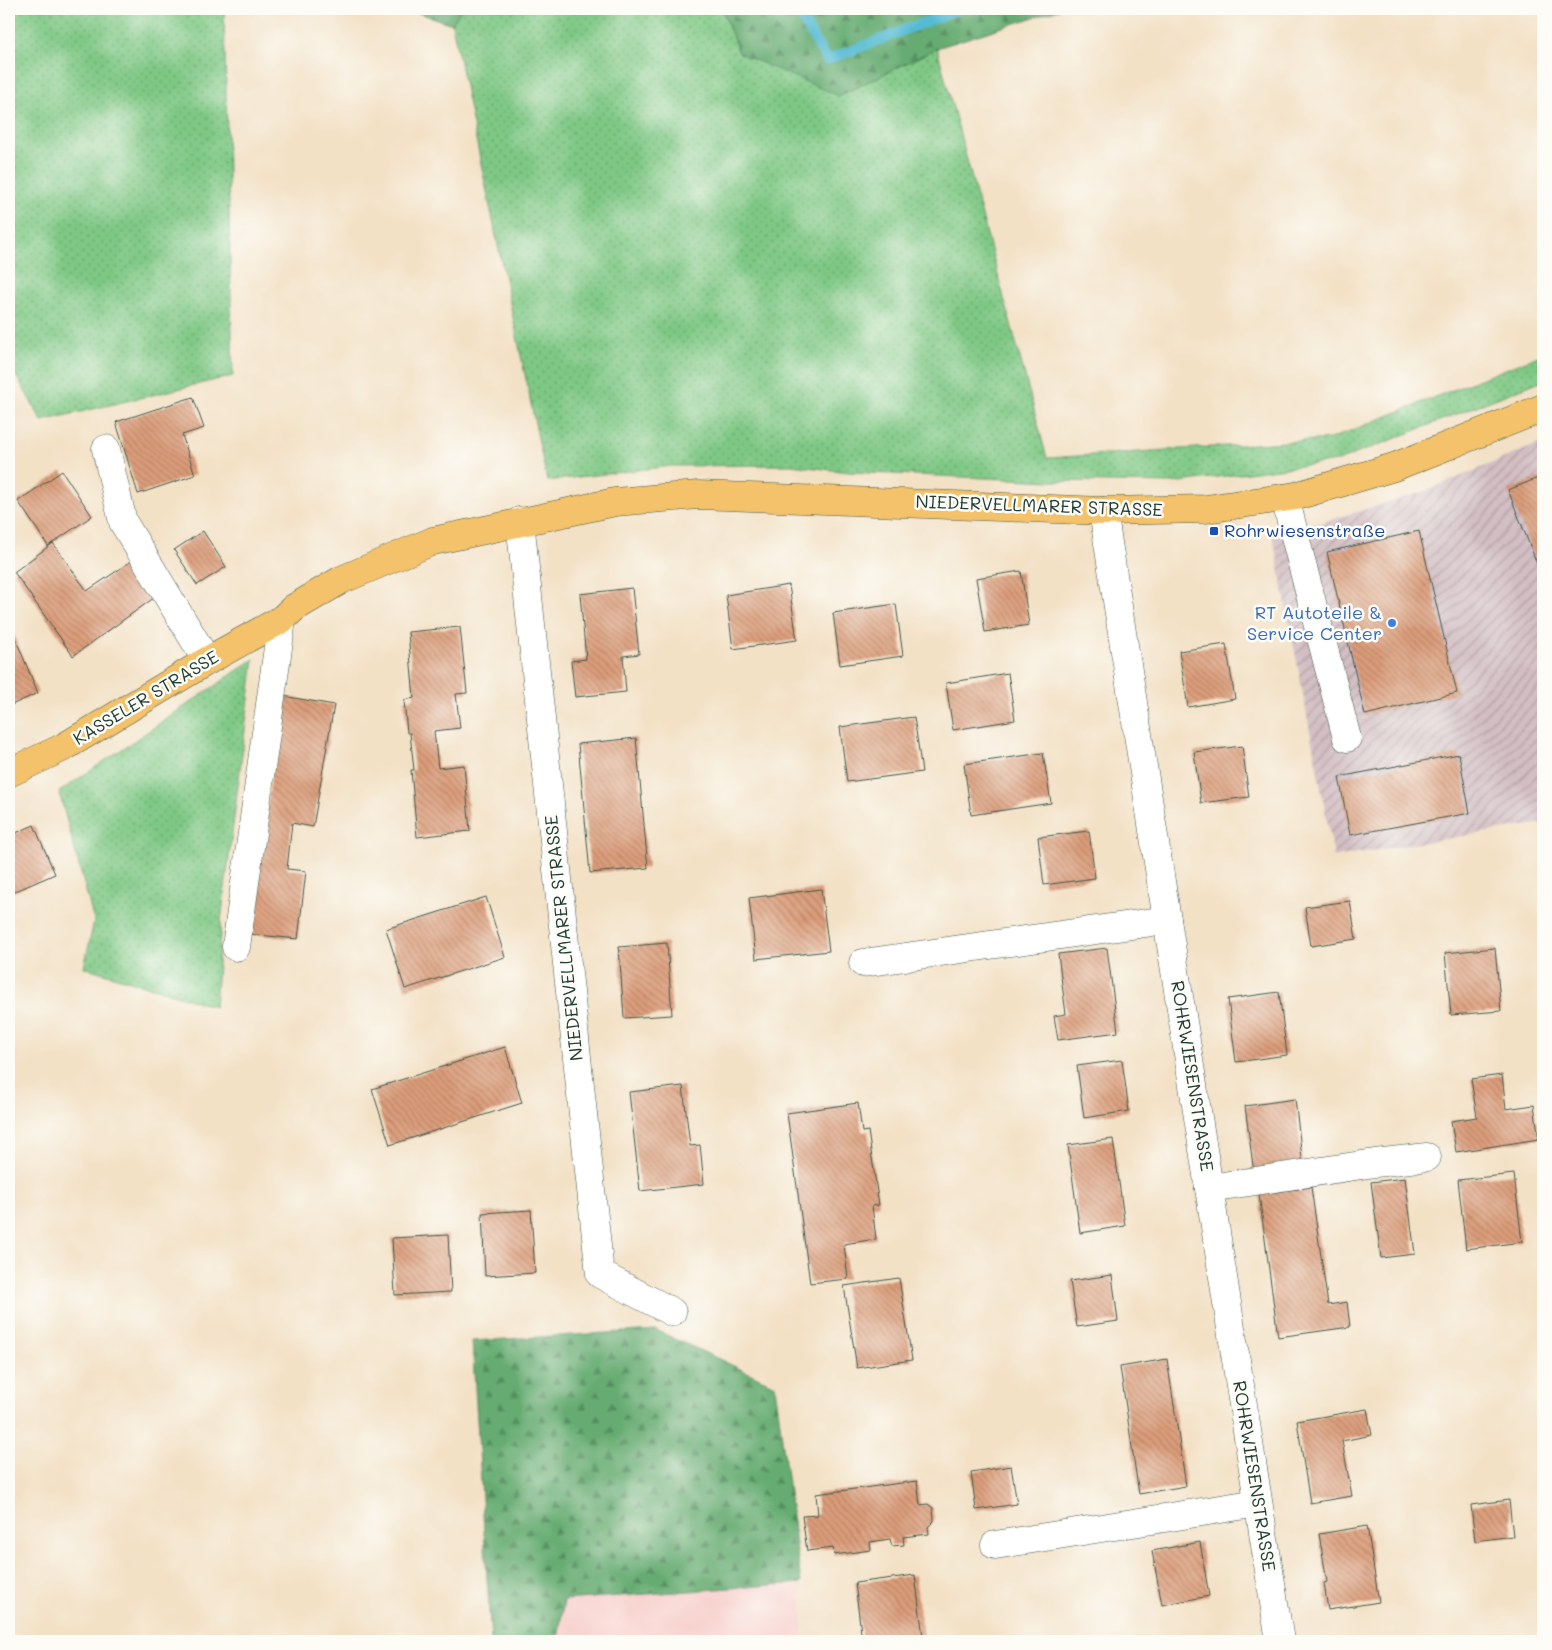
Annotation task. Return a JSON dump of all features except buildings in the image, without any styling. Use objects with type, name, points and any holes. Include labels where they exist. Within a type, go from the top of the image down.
[{"type":"main road","name":"NIEDERVELLMARER STRASSE","points":[[282,619],[294,608],[341,580],[433,541],[615,502],[698,495],[1103,511],[1206,509],[1296,496],[1394,467],[1543,408]]},
{"type":"main road","name":"KASSELER STRASSE","points":[[9,773],[64,747],[207,661],[282,619]]},
{"type":"street","points":[[106,449],[123,522],[207,661]]},
{"type":"street","points":[[1285,498],[1347,738]]},
{"type":"street","name":"ROHRWIESENSTRASSE","points":[[1103,511],[1280,1641]]},
{"type":"street","name":"NIEDERVELLMARER STRASSE","points":[[520,521],[600,1274],[672,1312]]},
{"type":"street","points":[[236,948],[282,619]]},
{"type":"street","points":[[863,963],[1167,920]]},
{"type":"street","points":[[1209,1188],[1426,1157]]},
{"type":"street","points":[[995,1545],[1258,1502]]},
{"type":"shaded area","points":[[1543,442],[1543,823],[1334,857],[1273,537],[1423,492]]},
{"type":"shaded area","points":[[801,1583],[804,1641],[558,1641],[563,1600]]},
{"type":"green space","points":[[9,9],[224,9],[233,376],[42,421],[9,363]]},
{"type":"green space","points":[[406,9],[461,9],[452,24]]},
{"type":"green space","points":[[461,9],[722,9],[739,53],[839,95],[937,48],[1047,458],[1330,439],[1543,354],[1543,380],[1338,461],[1173,483],[1052,481],[848,472],[791,465],[671,466],[547,481],[452,24]]},
{"type":"green space","points":[[722,9],[1060,9],[937,48],[839,96],[739,53]]},
{"type":"green space","points":[[254,659],[221,921],[215,1007],[84,967],[94,921],[59,792]]},
{"type":"green space","points":[[656,1330],[775,1385],[801,1583],[564,1600],[558,1641],[491,1641],[472,1341]]},
{"type":"waterway","points":[[796,9],[827,60],[959,9]]},
{"type":"place","name":"Rohrwiesenstraße","points":[[1214,531]]},
{"type":"place","name":"RT Autoteile & Service Center","points":[[1392,623]]}]
